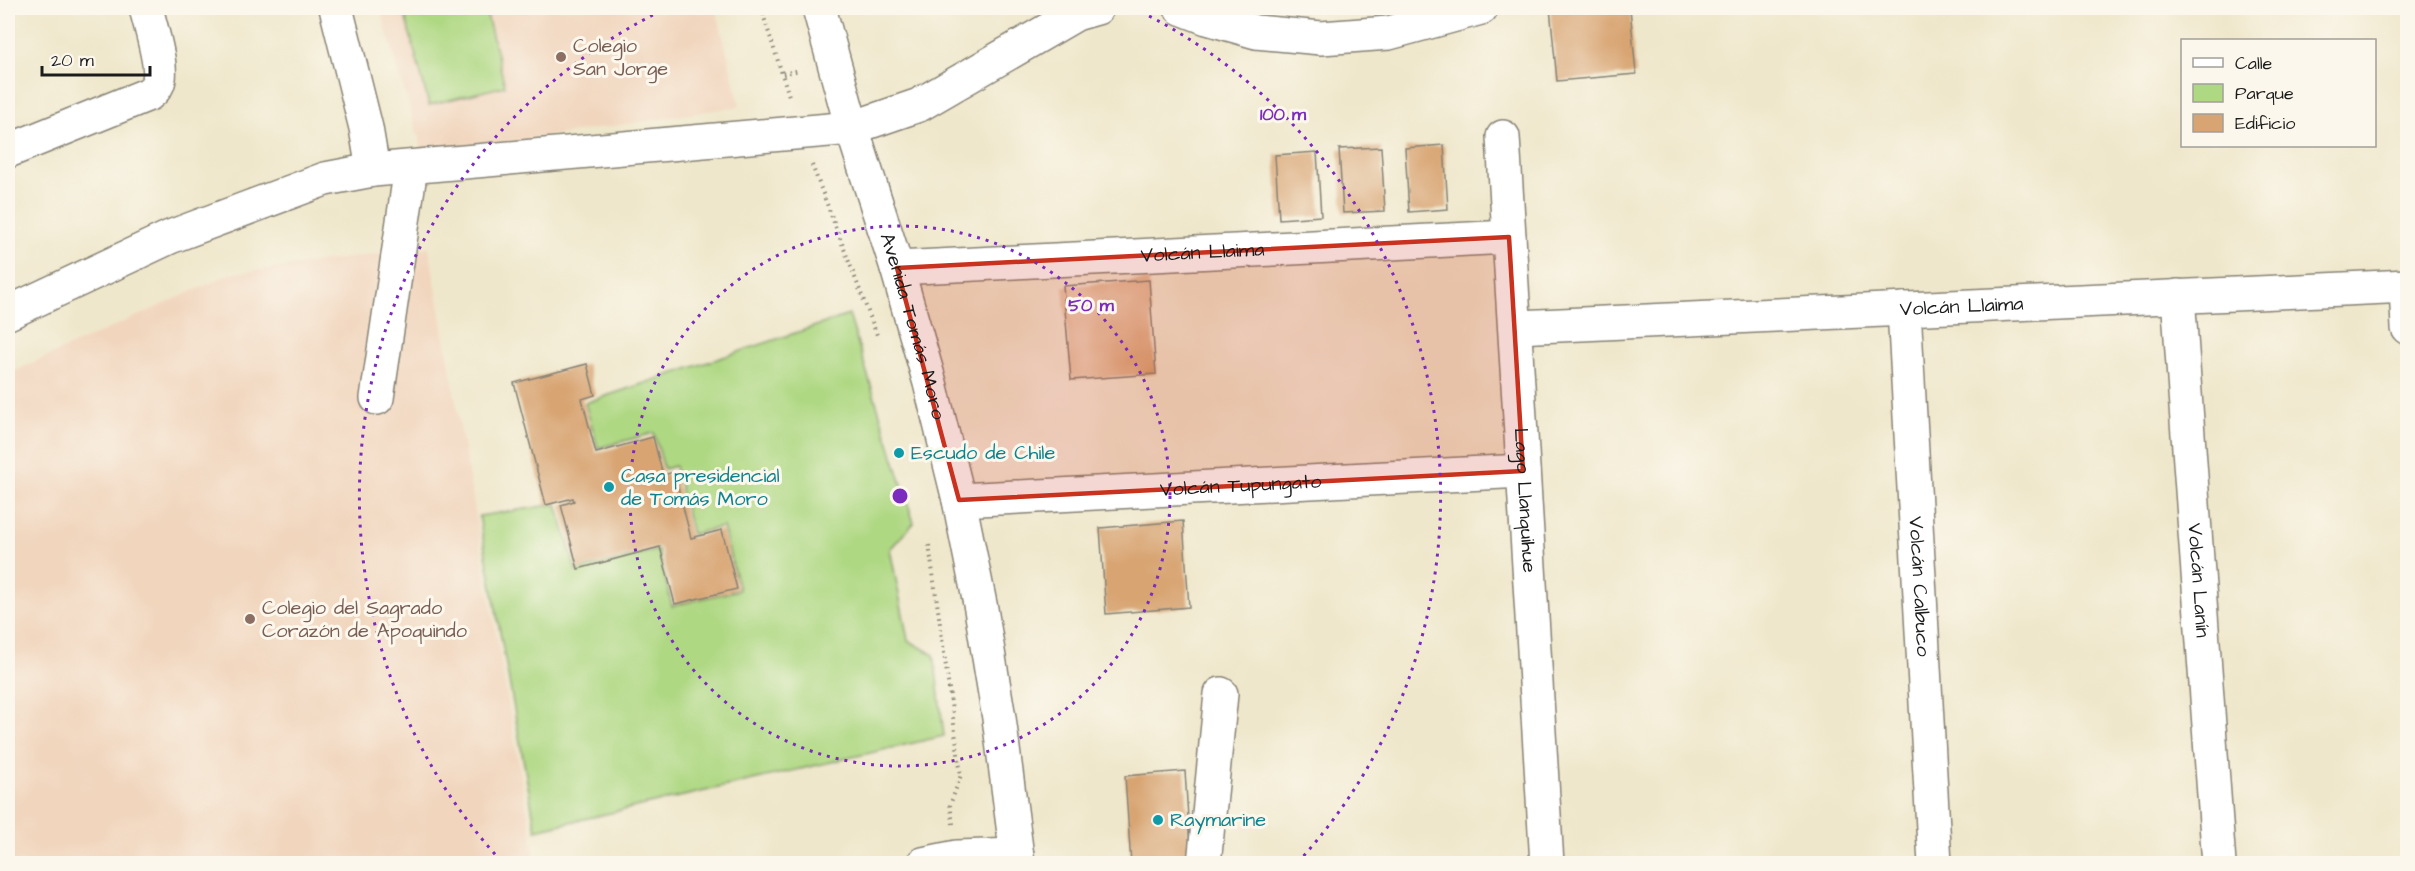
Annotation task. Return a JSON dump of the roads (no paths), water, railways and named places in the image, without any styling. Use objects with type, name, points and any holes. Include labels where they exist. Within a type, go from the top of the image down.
[{"type":"street","points":[[8,151],[154,90],[158,84],[159,69],[146,8]]},
{"type":"street","points":[[336,8],[366,128],[373,170]]},
{"type":"street","name":"Avenida Tomás Moro","points":[[819,8],[852,128],[897,268],[930,383],[959,500],[994,685],[1017,859]]},
{"type":"street","points":[[8,314],[170,237],[325,179],[373,170],[852,128],[919,105],[1076,14],[1097,8]]},
{"type":"street","points":[[1181,8],[1256,32],[1321,38],[1389,33],[1482,8]]},
{"type":"street","name":"Lago Llanquihue","points":[[1503,137],[1547,864]]},
{"type":"street","points":[[377,398],[411,167]]},
{"type":"street","name":"Volcán Llaima","points":[[897,268],[1509,237]]},
{"type":"street","points":[[2407,286],[2408,328]]},
{"type":"street","name":"Volcán Llaima","points":[[1515,327],[2407,286]]},
{"type":"street","name":"Volcán Lanín","points":[[2178,296],[2218,864]]},
{"type":"street","name":"Volcán Calbuco","points":[[1904,309],[1935,864]]},
{"type":"street","name":"Volcán Tupungato","points":[[959,500],[1523,471]]},
{"type":"street","points":[[1204,864],[1221,694]]},
{"type":"street","points":[[923,864],[957,857],[1017,859]]},
{"type":"place","name":"Colegio San Jorge","points":[[561,57]]},
{"type":"place","name":"Escudo de Chile","points":[[899,453]]},
{"type":"place","name":"Casa presidencial de Tomás Moro","points":[[609,487]]},
{"type":"place","name":"Colegio del Sagrado Corazón de Apoquindo","points":[[250,619]]},
{"type":"place","name":"Raymarine","points":[[1158,820]]}]
